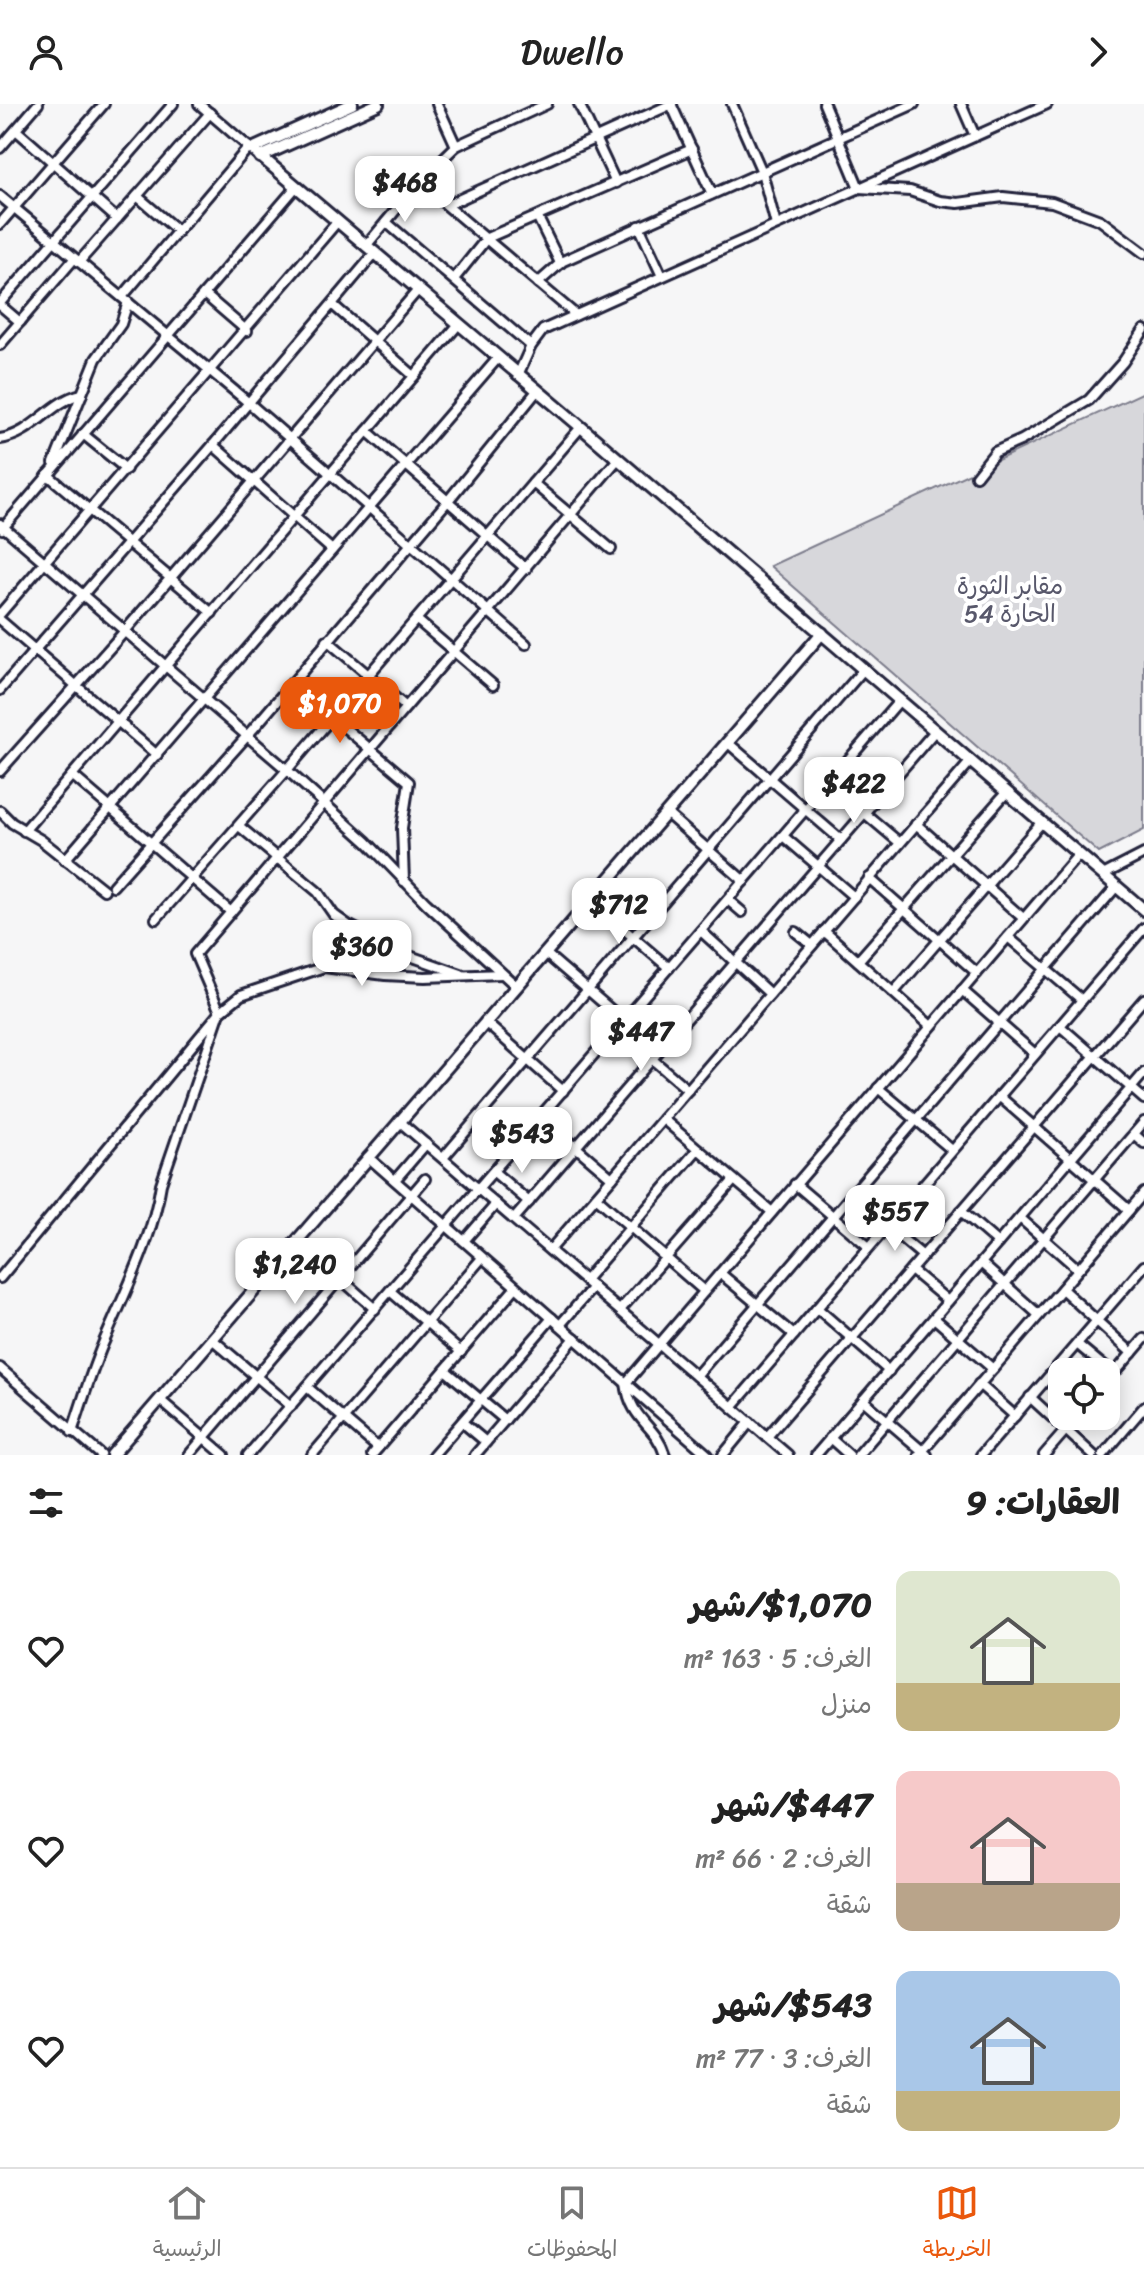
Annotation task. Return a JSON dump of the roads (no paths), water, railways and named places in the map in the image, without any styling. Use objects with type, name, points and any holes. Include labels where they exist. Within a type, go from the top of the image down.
[{"type":"main road","points":[[254,151],[352,104]]},
{"type":"main road","points":[[254,151],[378,104]]},
{"type":"main road","points":[[254,151],[1144,910]]},
{"type":"main road","points":[[112,1455],[822,633]]},
{"type":"street","points":[[0,148],[38,104]]},
{"type":"street","points":[[0,224],[104,104]]},
{"type":"street","points":[[20,322],[0,304],[173,104]]},
{"type":"street","points":[[49,473],[96,359],[121,324],[125,299],[178,231],[254,151],[199,104]]},
{"type":"street","points":[[437,104],[456,146]]},
{"type":"street","points":[[0,690],[333,305],[386,222],[419,182],[456,146],[547,104]]},
{"type":"street","points":[[579,104],[616,183]]},
{"type":"street","points":[[447,205],[672,104],[712,194]]},
{"type":"street","points":[[732,104],[762,172],[776,225]]},
{"type":"street","points":[[824,104],[859,188]]},
{"type":"street","points":[[538,283],[560,263],[914,104]]},
{"type":"street","points":[[961,104],[975,136]]},
{"type":"street","points":[[518,375],[531,346],[543,330],[1047,104]]},
{"type":"street","points":[[0,345],[210,113]]},
{"type":"street","points":[[16,130],[117,219]]},
{"type":"street","points":[[454,279],[487,238],[692,149]]},
{"type":"street","points":[[419,182],[576,315]]},
{"type":"street","points":[[296,187],[1,527],[287,770],[367,842],[516,986]]},
{"type":"street","points":[[859,188],[910,191],[940,201],[958,203],[1003,197],[1052,202],[1100,220],[1144,253]]},
{"type":"street","points":[[0,196],[249,403],[526,644]]},
{"type":"street","points":[[137,196],[178,231]]},
{"type":"street","points":[[538,218],[560,263]]},
{"type":"street","points":[[157,755],[0,617],[338,221]]},
{"type":"street","points":[[386,222],[531,346]]},
{"type":"street","points":[[639,226],[662,276]]},
{"type":"street","points":[[0,771],[77,687],[418,290]]},
{"type":"street","points":[[204,294],[247,331]]},
{"type":"street","points":[[333,305],[414,376]]},
{"type":"street","points":[[24,831],[458,325]]},
{"type":"street","points":[[976,476],[995,452],[1022,440],[1089,400],[1123,362],[1144,330]]},
{"type":"street","points":[[65,860],[498,358]]},
{"type":"street","points":[[0,811],[108,888],[247,736],[447,502],[537,391]]},
{"type":"street","points":[[0,439],[20,435],[68,398],[82,394]]},
{"type":"street","points":[[156,919],[581,427]]},
{"type":"street","points":[[367,431],[526,569]]},
{"type":"street","points":[[83,434],[126,469]]},
{"type":"street","points":[[213,445],[332,550]]},
{"type":"street","points":[[72,1432],[91,1373],[128,1287],[158,1203],[161,1184],[220,1012],[195,954],[618,459]]},
{"type":"street","points":[[49,473],[212,613]]},
{"type":"street","points":[[533,483],[611,549]]},
{"type":"street","points":[[417,620],[493,685]]},
{"type":"street","points":[[327,640],[406,707]]},
{"type":"street","points":[[443,1158],[864,669]]},
{"type":"street","points":[[292,683],[409,782],[402,828],[404,881]]},
{"type":"street","points":[[248,1455],[899,701]]},
{"type":"street","points":[[514,1219],[935,731]]},
{"type":"street","points":[[727,742],[841,840]]},
{"type":"street","points":[[550,1250],[970,762]]},
{"type":"street","points":[[72,775],[231,912]]},
{"type":"street","points":[[829,783],[900,843]]},
{"type":"street","points":[[858,961],[1006,793]]},
{"type":"street","points":[[666,813],[744,881]]},
{"type":"street","points":[[894,992],[1041,823]]},
{"type":"street","points":[[916,824],[1023,918]]},
{"type":"street","points":[[239,826],[318,892],[334,915],[348,925],[410,956],[466,976]]},
{"type":"street","points":[[783,836],[854,897]]},
{"type":"street","points":[[626,1383],[1079,854]]},
{"type":"street","points":[[1103,875],[1144,854]]},
{"type":"street","points":[[869,878],[977,973]]},
{"type":"street","points":[[696,1376],[1116,887]]},
{"type":"street","points":[[590,900],[669,968]]},
{"type":"street","points":[[728,900],[742,912]]},
{"type":"street","points":[[732,1407],[1144,928]]},
{"type":"street","points":[[701,931],[770,994]]},
{"type":"street","points":[[824,931],[931,1026]]},
{"type":"street","points":[[796,932],[812,945]]},
{"type":"street","points":[[1008,937],[1082,1000]]},
{"type":"street","points":[[545,953],[624,1021]]},
{"type":"street","points":[[0,1278],[220,1012],[241,995],[324,967],[385,975],[502,974]]},
{"type":"street","points":[[962,990],[1035,1054]]},
{"type":"street","points":[[767,1437],[1144,999]]},
{"type":"street","points":[[485,1022],[563,1091]]},
{"type":"street","points":[[1060,1026],[1144,1099]]},
{"type":"street","points":[[617,1029],[688,1090]]},
{"type":"street","points":[[816,1455],[1144,1073]]},
{"type":"street","points":[[878,1088],[952,1150]]},
{"type":"street","points":[[999,1096],[1129,1210]]},
{"type":"street","points":[[541,1117],[612,1178]]},
{"type":"street","points":[[663,1119],[772,1212]]},
{"type":"street","points":[[399,1121],[788,1455]]},
{"type":"street","points":[[858,1455],[1144,1122]]},
{"type":"street","points":[[1134,1134],[1144,1143]]},
{"type":"street","points":[[395,1180],[426,1144]]},
{"type":"street","points":[[585,1280],[698,1149]]},
{"type":"street","points":[[368,1157],[708,1455]]},
{"type":"street","points":[[494,1172],[529,1202]]},
{"type":"street","points":[[189,1455],[425,1179]]},
{"type":"street","points":[[620,1310],[734,1180]]},
{"type":"street","points":[[795,1184],[869,1247]]},
{"type":"street","points":[[863,1400],[923,1454],[979,1384],[1144,1193]]},
{"type":"street","points":[[596,1197],[704,1291]]},
{"type":"street","points":[[464,1241],[496,1204]]},
{"type":"street","points":[[961,1211],[998,1243]]},
{"type":"street","points":[[1020,1218],[1078,1269]]},
{"type":"street","points":[[887,1226],[923,1256]]},
{"type":"street","points":[[297,1240],[375,1309]]},
{"type":"street","points":[[312,1455],[482,1258]]},
{"type":"street","points":[[981,1263],[1039,1315]]},
{"type":"street","points":[[981,1455],[1144,1266]]},
{"type":"street","points":[[911,1270],[948,1301]]},
{"type":"street","points":[[720,1273],[794,1335]]},
{"type":"street","points":[[307,1387],[375,1452],[516,1287]]},
{"type":"street","points":[[560,1325],[593,1287]]},
{"type":"street","points":[[1062,1289],[1132,1353]]},
{"type":"street","points":[[390,1291],[461,1352]]},
{"type":"street","points":[[817,1308],[889,1371]]},
{"type":"street","points":[[433,1455],[552,1318]]},
{"type":"street","points":[[934,1318],[993,1369]]},
{"type":"street","points":[[475,1455],[575,1338]]},
{"type":"street","points":[[212,1339],[291,1406]]},
{"type":"street","points":[[1120,1366],[1144,1339]]},
{"type":"street","points":[[1077,1344],[1094,1358]]},
{"type":"street","points":[[0,1368],[101,1455]]},
{"type":"street","points":[[445,1370],[505,1420]]},
{"type":"street","points":[[626,1383],[632,1408],[659,1439],[665,1455]]},
{"type":"street","points":[[979,1384],[1015,1416]]},
{"type":"street","points":[[1030,1397],[1093,1455]]},
{"type":"street","points":[[160,1400],[224,1455]]},
{"type":"street","points":[[1103,1455],[1144,1407]]},
{"type":"street","points":[[462,1422],[486,1442]]},
{"type":"street","points":[[723,1455],[750,1422]]},
{"type":"street","points":[[1044,1455],[1065,1431]]},
{"type":"street","points":[[830,1438],[849,1455]]},
{"type":"park label","name":"مقابر الثورة الحارة 54","points":[[1010,600]]}]
